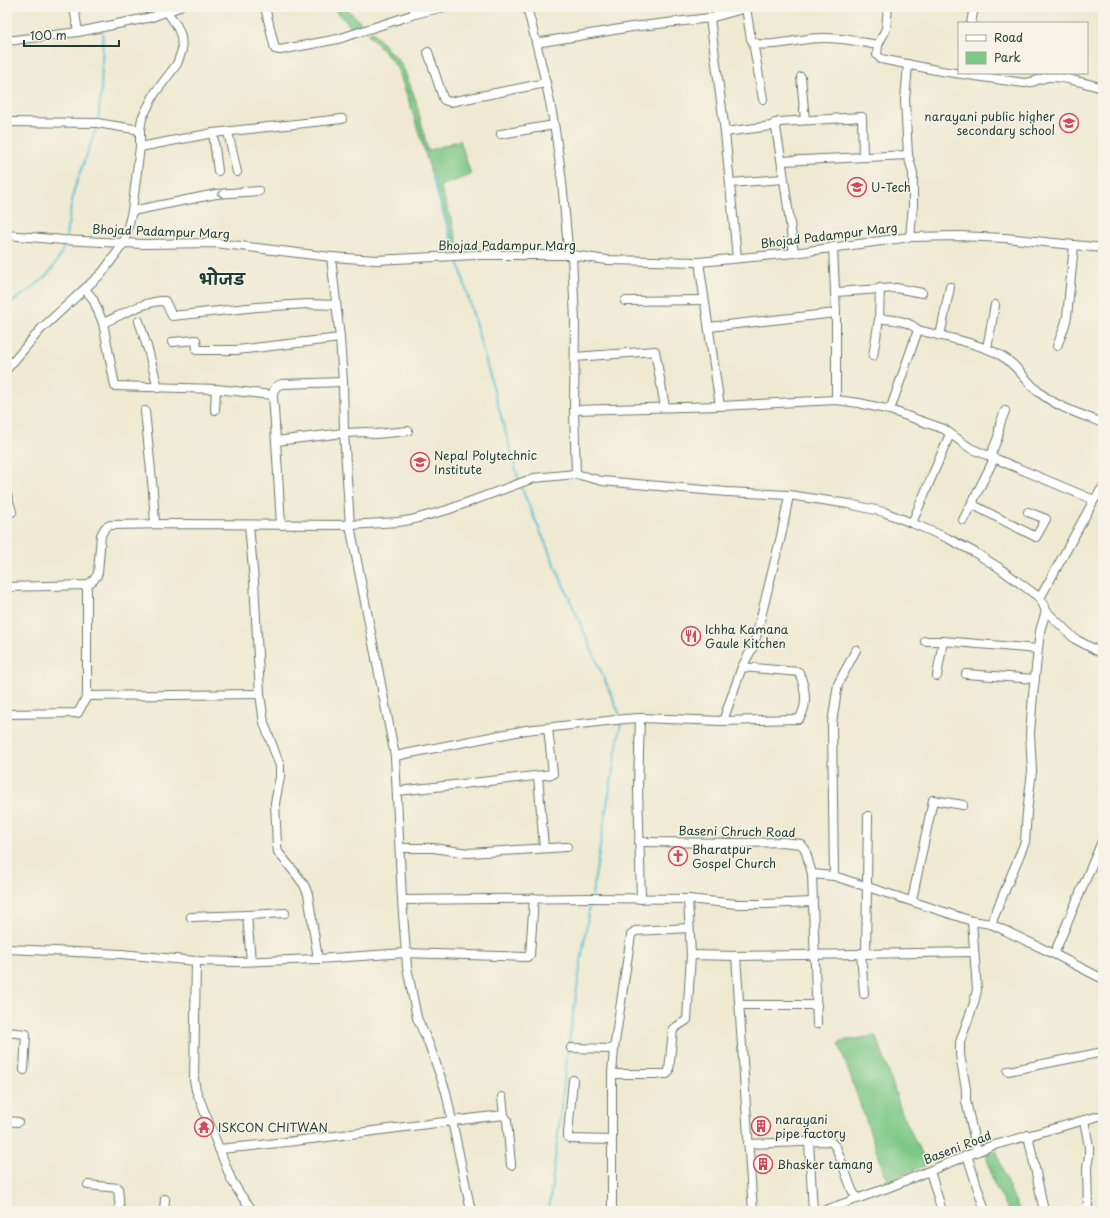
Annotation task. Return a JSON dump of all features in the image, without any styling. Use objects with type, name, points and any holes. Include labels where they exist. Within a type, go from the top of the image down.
[{"type":"street","points":[[74,7],[78,32]]},
{"type":"street","points":[[7,41],[78,32],[152,17],[166,9],[178,7]]},
{"type":"street","points":[[265,7],[275,49],[280,50],[338,40],[414,10],[444,7]]},
{"type":"street","points":[[527,7],[546,83],[554,125],[568,248],[572,255],[575,321],[574,410],[576,474]]},
{"type":"street","points":[[536,44],[632,27],[710,18],[719,11],[748,7],[751,38],[763,99]]},
{"type":"street","points":[[888,7],[886,29],[878,45],[877,55],[882,59],[958,72]]},
{"type":"street","points":[[971,22],[974,7]]},
{"type":"street","points":[[7,369],[41,329],[102,273],[124,243],[132,211],[142,118],[155,92],[177,64],[182,50],[181,36],[177,26],[166,9]]},
{"type":"street","points":[[710,18],[725,132],[737,258]]},
{"type":"street","points":[[753,42],[765,44],[821,38],[843,39],[878,45]]},
{"type":"street","points":[[428,52],[444,100],[450,102],[546,83]]},
{"type":"street","points":[[908,64],[905,100],[908,155],[913,174],[913,206],[910,237]]},
{"type":"street","points":[[969,74],[1024,83],[1031,83],[1049,77],[1103,88]]},
{"type":"street","points":[[801,77],[805,120]]},
{"type":"street","points":[[725,132],[771,126],[775,123],[862,117],[864,157]]},
{"type":"street","points":[[140,147],[213,134],[342,118]]},
{"type":"street","points":[[7,122],[98,123],[140,130]]},
{"type":"street","points":[[775,123],[782,162],[783,179],[794,253]]},
{"type":"street","points":[[501,134],[554,125]]},
{"type":"street","points":[[228,132],[237,172]]},
{"type":"street","points":[[213,134],[218,170]]},
{"type":"street","points":[[782,162],[908,155]]},
{"type":"street","points":[[730,183],[783,179]]},
{"type":"street","points":[[132,211],[216,194],[259,191]]},
{"type":"street","name":"Bhojad Padampur Marg","points":[[7,235],[63,240],[143,244],[215,243],[331,257],[376,260],[474,256],[572,255],[607,260],[699,262],[794,253],[910,237],[959,236],[980,236],[1103,248]]},
{"type":"street","points":[[1057,346],[1067,317],[1074,245]]},
{"type":"street","points":[[833,247],[836,292],[836,400]]},
{"type":"street","points":[[331,257],[340,338],[350,525],[395,756],[398,791],[405,953],[417,1018],[437,1064],[446,1092],[471,1211]]},
{"type":"street","points":[[699,262],[720,406]]},
{"type":"street","points":[[940,336],[950,287]]},
{"type":"street","points":[[874,356],[879,319],[880,288]]},
{"type":"street","points":[[836,292],[896,288],[922,293]]},
{"type":"street","points":[[85,289],[93,299],[103,323],[116,386],[216,389],[272,395]]},
{"type":"street","points":[[625,301],[704,300]]},
{"type":"street","points":[[103,323],[144,305],[161,301],[165,301],[172,316],[279,306],[336,304]]},
{"type":"street","points":[[987,348],[995,305]]},
{"type":"street","points":[[709,327],[836,313]]},
{"type":"street","points":[[879,319],[887,319],[909,324],[918,330],[987,348],[1010,361],[1034,387],[1058,406],[1103,423]]},
{"type":"street","points":[[139,321],[158,388]]},
{"type":"street","points":[[890,410],[918,330]]},
{"type":"street","points":[[172,342],[196,340],[197,350],[237,350],[340,338]]},
{"type":"street","points":[[575,357],[655,351],[665,407]]},
{"type":"street","points":[[281,525],[272,395],[274,387],[282,384],[343,382]]},
{"type":"street","points":[[215,410],[216,389]]},
{"type":"street","points":[[574,410],[720,406],[836,400],[859,403],[890,410],[944,429],[970,448],[1094,500]]},
{"type":"street","points":[[145,411],[155,524]]},
{"type":"street","points":[[963,520],[992,458],[1004,411]]},
{"type":"street","points":[[276,441],[344,433],[367,432],[375,434],[408,431]]},
{"type":"street","points":[[912,523],[950,434]]},
{"type":"street","points":[[7,587],[87,585],[96,578],[98,573],[101,536],[104,528],[110,525],[350,525],[398,522],[448,510],[534,478],[576,474],[602,481],[727,492],[789,495],[864,507],[884,512],[947,538],[998,567],[1040,598],[1046,611],[1075,639],[1103,654]]},
{"type":"street","points":[[1040,598],[1094,500],[1103,487]]},
{"type":"street","points":[[723,721],[742,667],[754,645],[782,532],[789,495]]},
{"type":"street","points":[[7,497],[12,512]]},
{"type":"street","points":[[973,501],[975,506],[1036,538],[1046,519],[1028,512]]},
{"type":"street","points":[[249,525],[254,581],[260,694],[264,723],[280,766],[280,777],[275,803],[278,852],[304,885],[308,894],[318,959]]},
{"type":"street","points":[[7,714],[78,713],[87,696],[87,585]]},
{"type":"street","points":[[991,924],[1025,842],[1032,771],[1030,733],[1040,632],[1046,611]]},
{"type":"street","points":[[925,641],[943,641],[1038,649]]},
{"type":"street","points":[[937,676],[943,641]]},
{"type":"street","points":[[834,876],[832,723],[838,684],[856,650]]},
{"type":"street","points":[[395,756],[526,730],[640,718],[723,721],[799,719],[803,714],[805,697],[803,683],[799,672],[742,667]]},
{"type":"street","points":[[966,674],[1035,679]]},
{"type":"street","points":[[87,696],[260,694]]},
{"type":"street","points":[[640,718],[638,787],[641,899]]},
{"type":"street","points":[[398,791],[553,774],[548,728]]},
{"type":"street","points":[[538,776],[544,848]]},
{"type":"street","points":[[912,900],[933,800],[963,805]]},
{"type":"street","points":[[864,994],[868,816]]},
{"type":"street","points":[[1054,954],[1103,838]]},
{"type":"street","name":"Baseni Chruch Road","points":[[639,842],[782,842],[801,844],[805,850],[812,874]]},
{"type":"street","points":[[400,848],[433,848],[468,853],[567,847]]},
{"type":"street","points":[[817,1024],[812,874],[834,876],[912,900],[972,921],[991,924],[1054,954],[1103,980]]},
{"type":"street","points":[[402,900],[534,898],[688,899],[737,904],[812,902]]},
{"type":"street","points":[[7,949],[109,954],[196,961],[318,959],[405,953],[527,957],[530,956],[534,898]]},
{"type":"street","points":[[612,1074],[667,1074],[669,1071],[673,1029],[687,1020],[691,955],[688,899]]},
{"type":"street","points":[[192,916],[285,913]]},
{"type":"street","points":[[247,915],[251,961]]},
{"type":"street","points":[[972,921],[976,990],[974,1003],[960,1042],[960,1055],[966,1089],[966,1101],[978,1151]]},
{"type":"street","points":[[612,1211],[612,1074],[614,1049],[631,935],[635,931],[689,928]]},
{"type":"street","points":[[691,955],[736,956],[974,952]]},
{"type":"street","points":[[736,956],[753,1211]]},
{"type":"street","points":[[196,961],[194,1080],[196,1090],[231,1179],[253,1211]]},
{"type":"street","points":[[740,1006],[817,1005]]},
{"type":"street","points":[[7,1032],[26,1034],[24,1070]]},
{"type":"street","points":[[571,1048],[614,1049]]},
{"type":"street","points":[[1008,1071],[1103,1052]]},
{"type":"street","points":[[574,1080],[568,1137],[571,1139],[612,1140]]},
{"type":"street","points":[[502,1097],[504,1115],[507,1120],[511,1165]]},
{"type":"street","points":[[219,1149],[284,1143],[452,1120],[504,1115]]},
{"type":"street","name":"Baseni Road","points":[[823,1211],[930,1171],[978,1151],[1028,1135],[1103,1115]]},
{"type":"street","points":[[1084,1120],[1089,1147],[1087,1167],[1088,1211]]},
{"type":"street","points":[[7,1121],[18,1122]]},
{"type":"street","points":[[1028,1135],[1044,1211]]},
{"type":"street","points":[[809,1142],[813,1211]]},
{"type":"street","points":[[748,1144],[831,1142],[836,1147],[852,1190],[857,1199]]},
{"type":"street","points":[[967,1155],[985,1211]]},
{"type":"street","points":[[930,1171],[942,1211]]},
{"type":"street","points":[[88,1185],[118,1188],[120,1211]]},
{"type":"street","points":[[164,1211],[165,1199]]},
{"type":"green space","points":[[333,7],[345,7],[367,28],[355,32]]},
{"type":"green space","points":[[373,32],[387,49],[398,59],[404,69],[416,101],[428,151],[460,140],[471,175],[440,186],[452,220],[460,253],[456,254],[411,107],[398,70],[368,34]]},
{"type":"green space","points":[[874,1036],[877,1037],[902,1113],[927,1165],[887,1180],[839,1044],[841,1041]]},
{"type":"green space","points":[[997,1151],[1001,1166],[1020,1211],[1009,1211],[994,1184],[986,1154]]},
{"type":"waterway","points":[[98,122],[101,92],[103,34]]},
{"type":"waterway","points":[[66,236],[74,190],[97,126]]},
{"type":"waterway","points":[[432,176],[454,249]]},
{"type":"waterway","points":[[7,306],[42,280],[55,265],[64,245]]},
{"type":"waterway","points":[[458,260],[519,481]]},
{"type":"waterway","points":[[521,487],[620,715]]},
{"type":"waterway","points":[[592,895],[621,722]]},
{"type":"waterway","points":[[549,1211],[568,1048],[590,903]]},
{"type":"place","name":"narayani public higher secondary school","points":[[1069,123]]},
{"type":"place","name":"U-Tech","points":[[857,187]]},
{"type":"place","name":"Nepal Polytechnic Institute","points":[[420,462]]},
{"type":"place","name":"Ichha Kamana Gaule Kitchen","points":[[691,636]]},
{"type":"place","name":"Bharatpur Gospel Church","points":[[678,856]]},
{"type":"place","name":"narayani pipe factory","points":[[761,1126]]},
{"type":"place","name":"ISKCON CHITWAN","points":[[204,1127]]},
{"type":"place","name":"Bhasker tamang","points":[[763,1164]]},
{"type":"district","name":"भोजड","points":[[222,278]]}]
